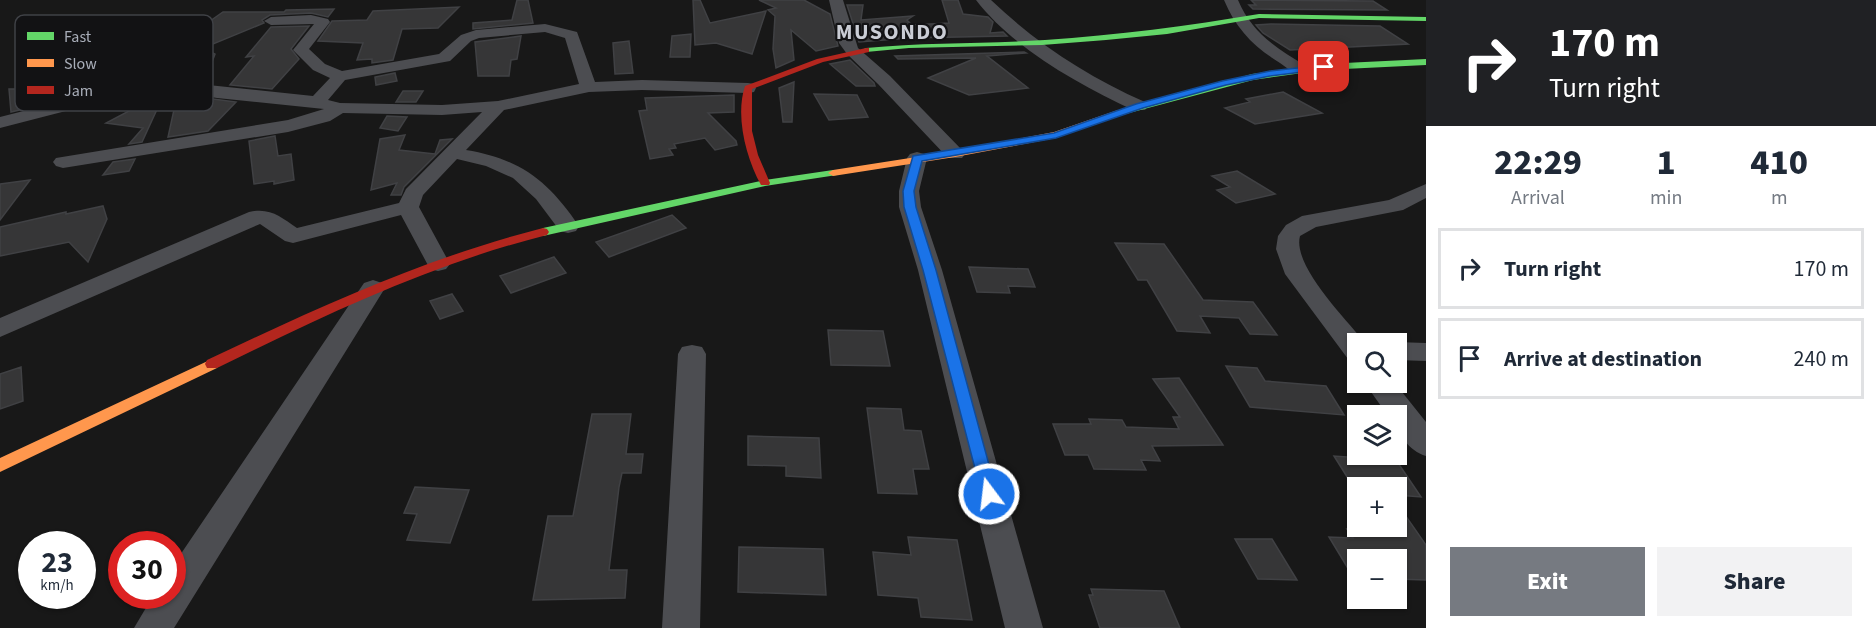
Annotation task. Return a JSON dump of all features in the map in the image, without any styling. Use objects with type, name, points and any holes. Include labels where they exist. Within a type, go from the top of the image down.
[{"type":"street","points":[[836,0],[847,43],[852,51],[884,80],[955,154]]},
{"type":"street","points":[[983,0],[1029,43],[1082,79],[1139,106]]},
{"type":"street","points":[[1231,0],[1246,32],[1300,69]]},
{"type":"street","points":[[213,92],[317,102],[339,108],[442,110],[498,106],[589,87],[642,85],[748,88],[771,81],[824,57],[852,51],[909,46],[1029,43],[1167,32],[1238,18],[1268,16],[1426,19]]},
{"type":"street","points":[[271,21],[311,19],[323,22],[301,50],[319,67],[340,76],[444,58],[466,38],[476,34],[545,28],[572,35],[573,45],[589,87]]},
{"type":"street","points":[[0,465],[373,288],[438,264],[516,240],[568,226],[765,183],[955,154],[1056,135],[1139,106],[1252,76],[1300,69],[1426,62]]},
{"type":"street","points":[[317,102],[340,76]]},
{"type":"street","points":[[748,88],[747,131],[753,155],[765,183]]},
{"type":"street","points":[[438,264],[408,207],[413,193],[498,106]]},
{"type":"street","points":[[63,162],[288,126],[324,117],[339,108]]},
{"type":"street","points":[[0,123],[46,111]]},
{"type":"street","points":[[453,153],[488,158],[512,168],[534,182],[568,226]]},
{"type":"street","points":[[917,158],[909,191],[910,207],[933,281],[1024,628]]},
{"type":"street","points":[[1347,338],[1293,268],[1286,245],[1291,232],[1297,225],[1310,221],[1395,205],[1426,190]]},
{"type":"street","points":[[0,328],[257,217],[267,217],[293,236],[408,207]]},
{"type":"street","points":[[153,628],[373,288]]},
{"type":"street","points":[[1407,351],[1426,352]]},
{"type":"street","points":[[681,628],[692,354]]},
{"type":"street","points":[[1387,393],[1426,444]]},
{"type":"building","points":[[517,0],[528,0],[533,23],[473,29],[473,23],[512,20]]},
{"type":"building","points":[[693,0],[700,0],[710,23],[766,11],[752,54],[716,43],[695,45]]},
{"type":"building","points":[[759,0],[804,0],[830,14],[838,46],[816,51],[791,30],[794,60],[776,68],[773,49],[775,16],[768,10],[776,8]]},
{"type":"building","points":[[942,0],[958,0],[963,14],[988,17],[993,22],[990,33],[1003,32],[1007,36],[909,38],[859,42],[847,5],[863,5],[861,20],[913,16],[907,20],[912,25],[949,23]]},
{"type":"building","points":[[1251,0],[1373,1],[1387,10],[1253,9],[1249,5],[1256,5]]},
{"type":"building","points":[[459,7],[438,28],[402,29],[393,60],[372,63],[372,59],[357,60],[363,43],[318,41],[332,21],[367,20],[373,11]]},
{"type":"building","points":[[334,9],[328,17],[311,13],[270,15],[262,20],[264,23],[213,44],[213,19],[223,12],[284,12],[286,10]]},
{"type":"building","points":[[1256,25],[1380,26],[1408,44],[1290,50],[1263,33]]},
{"type":"building","points":[[309,26],[291,49],[299,59],[272,89],[230,85],[254,56],[246,57],[271,27]]},
{"type":"building","points":[[691,34],[690,57],[670,57],[672,36]]},
{"type":"building","points":[[521,36],[517,59],[511,60],[509,76],[478,76],[475,42]]},
{"type":"building","points":[[629,41],[633,73],[615,74],[613,43]]},
{"type":"building","points":[[1026,53],[987,56],[1028,88],[969,95],[928,78],[976,58],[898,59],[895,56]]},
{"type":"building","points":[[850,60],[875,86],[856,86],[830,64]]},
{"type":"building","points":[[395,73],[397,81],[376,85],[375,77]]},
{"type":"building","points":[[794,82],[792,122],[783,122],[779,88]]},
{"type":"building","points":[[9,89],[15,89],[15,111],[11,112]]},
{"type":"building","points":[[403,91],[423,91],[416,102],[396,102]]},
{"type":"building","points":[[1283,92],[1322,113],[1255,124],[1225,108],[1250,102],[1246,99]]},
{"type":"building","points":[[814,94],[857,95],[868,117],[829,120]]},
{"type":"building","points":[[734,95],[734,112],[708,113],[736,141],[737,145],[715,150],[705,138],[674,144],[676,148],[669,149],[673,155],[650,159],[639,111],[647,110],[645,98]]},
{"type":"building","points":[[213,99],[236,102],[208,131],[168,137],[174,111],[213,111]]},
{"type":"building","points":[[129,111],[156,111],[142,142],[129,144],[143,128],[106,123]]},
{"type":"building","points":[[387,116],[407,117],[398,131],[380,128]]},
{"type":"building","points":[[405,135],[399,150],[435,154],[440,140],[452,139],[404,187],[401,195],[391,195],[397,183],[371,190],[380,139]]},
{"type":"building","points":[[275,136],[278,156],[291,154],[294,180],[274,184],[274,181],[254,184],[249,141]]},
{"type":"building","points":[[135,159],[129,171],[103,175],[113,162]]},
{"type":"building","points":[[1237,171],[1275,194],[1236,203],[1217,190],[1230,187],[1212,176]]},
{"type":"building","points":[[30,180],[0,220],[0,184]]},
{"type":"building","points":[[103,206],[107,219],[88,262],[69,242],[0,256],[0,227]]},
{"type":"building","points":[[672,215],[686,228],[609,257],[596,242]]},
{"type":"building","points":[[1115,243],[1164,244],[1203,300],[1253,302],[1277,335],[1250,334],[1239,318],[1200,316],[1210,333],[1177,331],[1147,280],[1138,280]]},
{"type":"building","points":[[554,257],[566,273],[511,293],[500,276]]},
{"type":"building","points":[[969,267],[1028,269],[1035,287],[1008,286],[1010,293],[977,292]]},
{"type":"building","points":[[452,294],[463,311],[440,319],[430,301]]},
{"type":"building","points":[[828,330],[883,331],[890,366],[831,365]]},
{"type":"building","points":[[1226,366],[1257,368],[1265,381],[1326,386],[1344,415],[1250,407]]},
{"type":"building","points":[[21,367],[23,401],[0,409],[0,374]]},
{"type":"building","points":[[1179,378],[1223,445],[1152,446],[1160,461],[1141,460],[1146,470],[1094,469],[1088,455],[1065,455],[1053,424],[1091,424],[1089,419],[1122,420],[1126,427],[1179,429],[1173,417],[1180,417],[1153,379]]},
{"type":"building","points":[[867,408],[901,409],[904,430],[921,431],[929,469],[913,469],[917,494],[878,493]]},
{"type":"building","points":[[592,414],[631,414],[626,454],[643,454],[641,473],[622,473],[619,487],[609,570],[627,570],[625,598],[533,600],[548,516],[573,516]]},
{"type":"building","points":[[748,436],[819,438],[821,478],[786,476],[786,466],[748,465]]},
{"type":"building","points":[[1334,456],[1347,457],[1347,465],[1399,465],[1421,497],[1407,496],[1407,477],[1347,477]]},
{"type":"building","points":[[415,487],[469,490],[450,543],[407,540],[417,514],[404,513]]},
{"type":"building","points":[[1407,518],[1426,545],[1426,580],[1407,579],[1407,549],[1347,549],[1347,567],[1329,537],[1407,537]]},
{"type":"building","points":[[908,537],[957,540],[972,620],[921,617],[918,598],[878,595],[873,552],[911,555]]},
{"type":"building","points":[[1235,539],[1272,539],[1297,580],[1258,579]]},
{"type":"building","points":[[739,547],[823,549],[826,595],[738,592]]},
{"type":"building","points":[[1091,589],[1164,591],[1180,628],[1100,628],[1089,595],[1093,595]]},
{"type":"traffic: fast","points":[[866,50],[909,46],[1042,43],[1106,38],[1167,32],[1259,16],[1426,19]]},
{"type":"traffic: fast","points":[[1118,113],[1252,77],[1324,67],[1426,62]]},
{"type":"traffic: fast","points":[[543,232],[765,183],[833,173]]},
{"type":"traffic: slow","points":[[833,173],[1056,135],[1118,113]]},
{"type":"traffic: slow","points":[[0,465],[212,364]]},
{"type":"traffic: jam","points":[[765,183],[753,155],[747,131],[748,88],[835,56],[866,50]]},
{"type":"traffic: jam","points":[[212,364],[333,307],[415,272],[457,256],[543,232]]},
{"type":"district","name":"MUSONDO","points":[[892,31]]},
{"type":"route","points":[[989,494],[930,270],[910,207],[909,191],[917,158],[955,154],[1056,135],[1139,106],[1252,76],[1324,67]]}]
